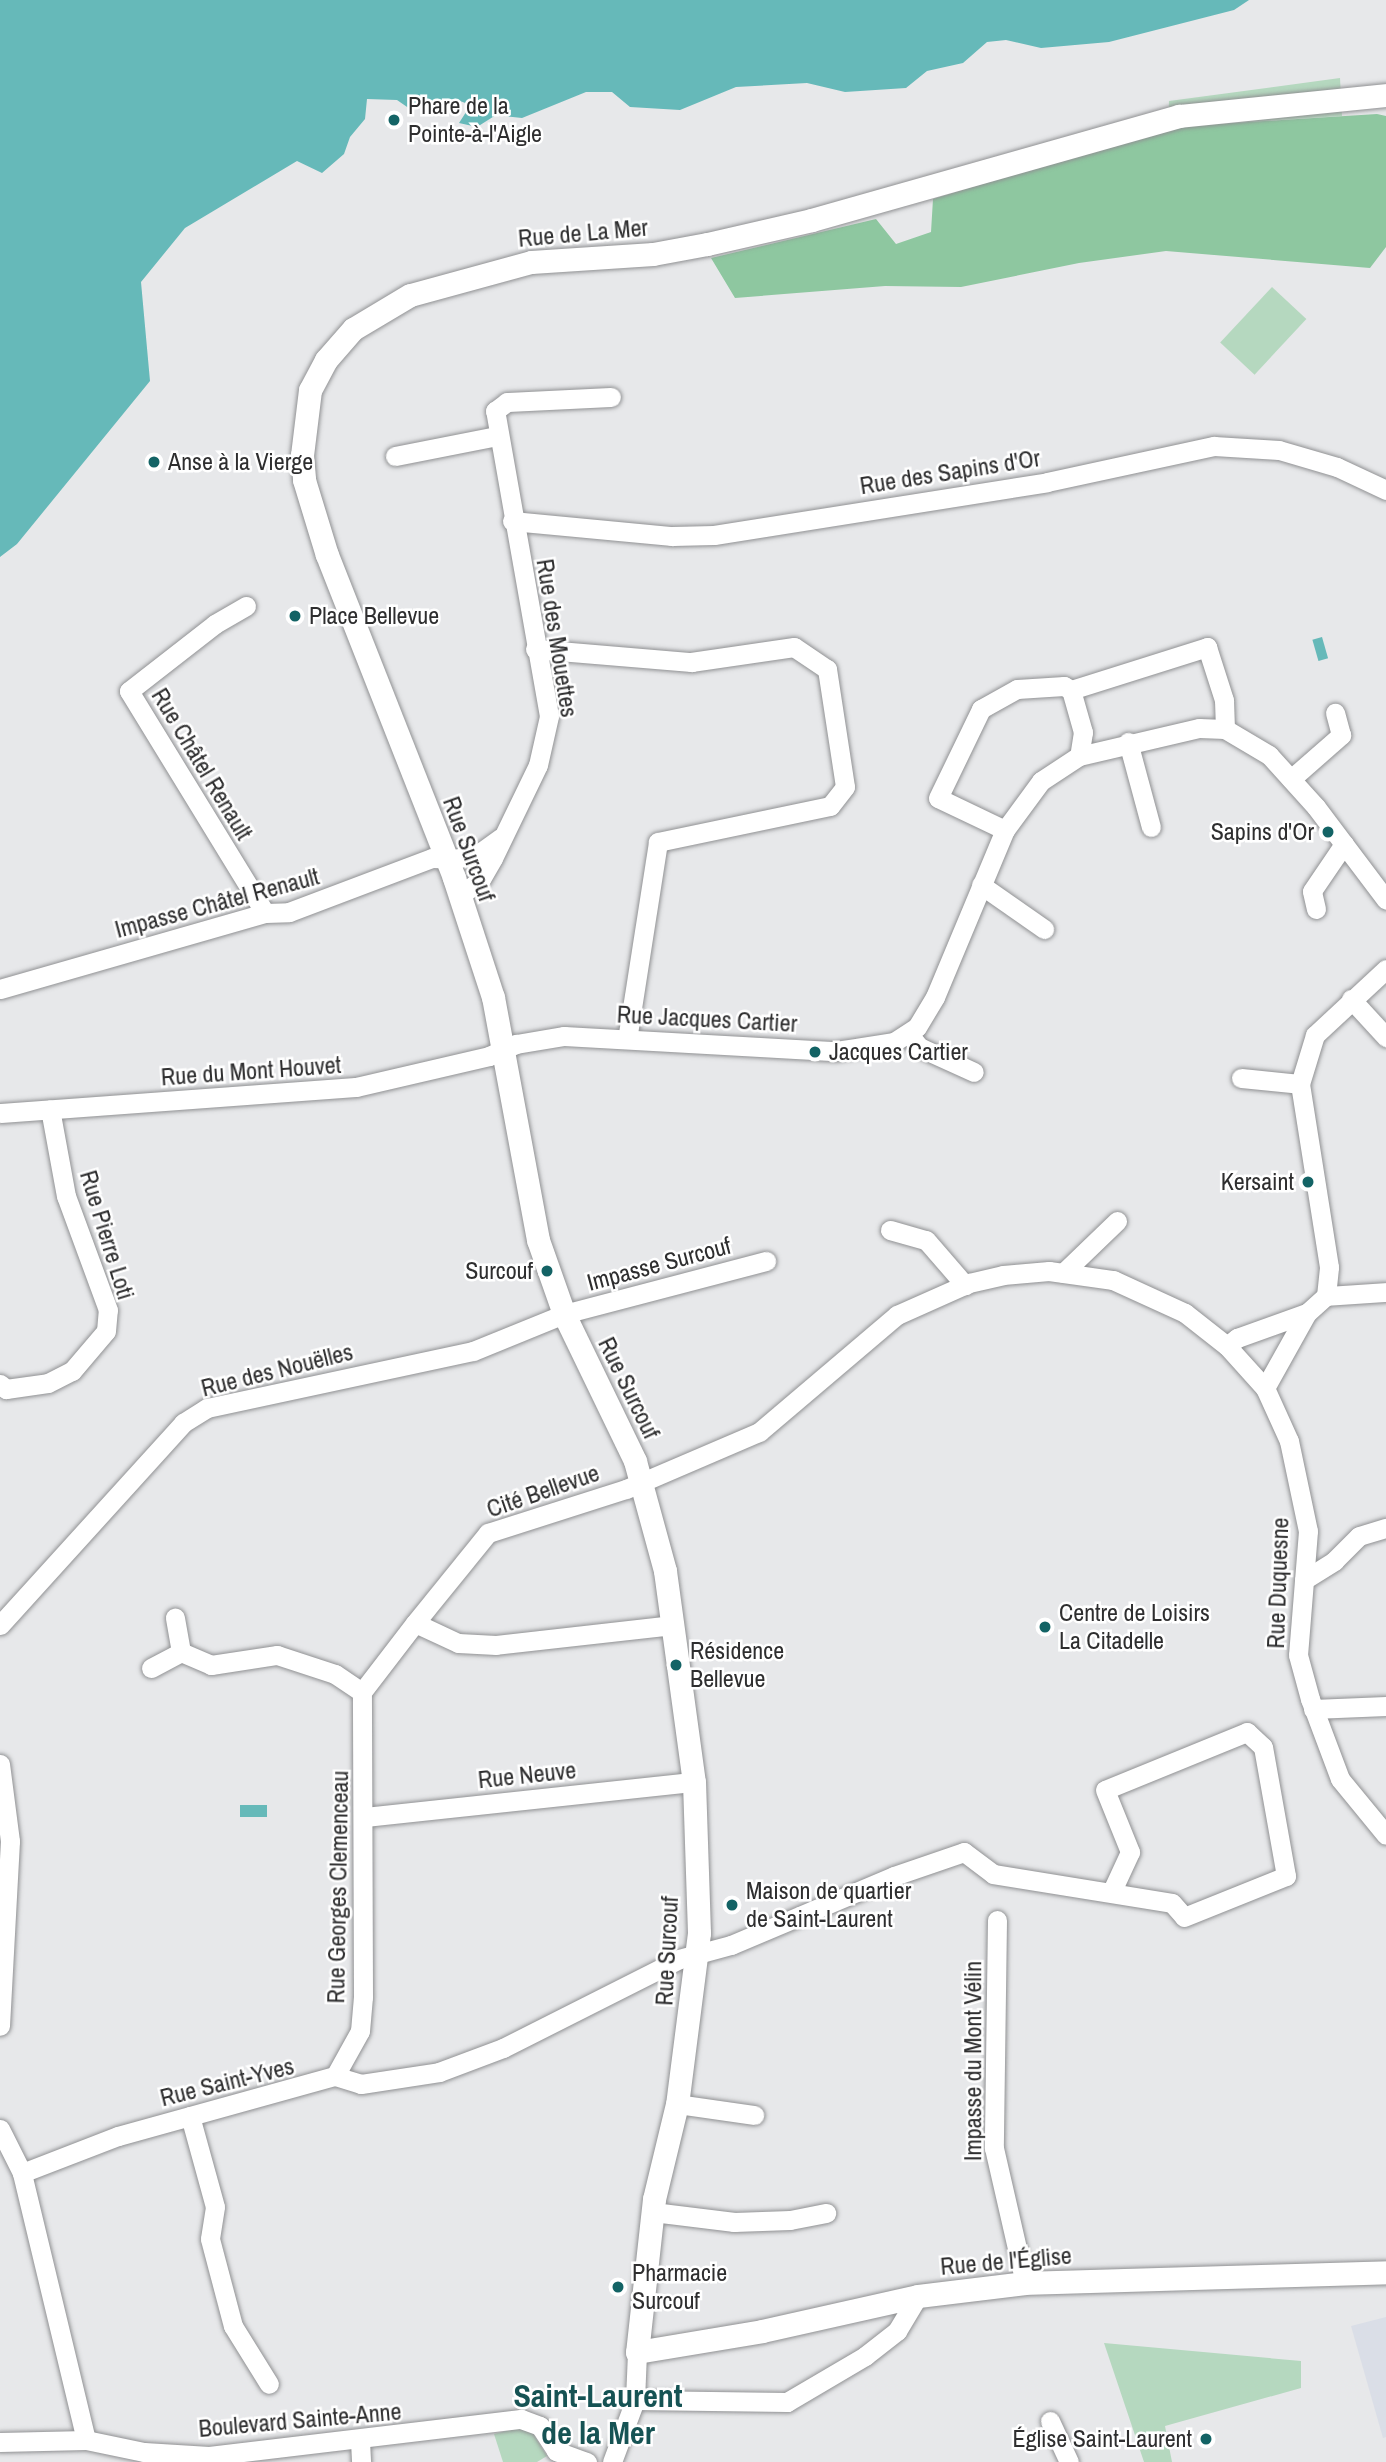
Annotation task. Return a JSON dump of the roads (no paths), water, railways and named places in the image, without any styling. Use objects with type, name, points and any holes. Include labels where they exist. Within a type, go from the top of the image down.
[{"type":"street","name":"Rue de La Mer","points":[[304,480],[302,427],[310,390],[326,360],[353,329],[410,295],[531,262],[653,254],[707,244],[987,171],[1179,116],[1386,95]]},
{"type":"street","name":"Rue des Mouettes","points":[[460,895],[481,879],[547,740],[549,716],[512,521],[495,411],[502,403],[611,397]]},
{"type":"street","points":[[394,456],[497,436]]},
{"type":"street","name":"Rue des Sapins d'Or","points":[[512,521],[672,536],[714,535],[1047,482],[1214,446],[1279,450],[1337,467],[1386,490]]},
{"type":"street","name":"Rue Surcouf","points":[[304,480],[327,555],[460,895],[493,997],[538,1240],[564,1314],[642,1482],[665,1571],[694,1782],[696,1954],[677,2104],[653,2212],[637,2352]]},
{"type":"street","name":"Rue Châtel Renault","points":[[246,606],[215,624],[130,691],[265,914]]},
{"type":"street","points":[[535,649],[691,662],[794,646],[827,669],[845,787],[830,806],[658,842],[627,1039]]},
{"type":"street","points":[[1071,690],[1207,647],[1224,700],[1225,729]]},
{"type":"street","points":[[1005,830],[937,798],[981,709],[1017,690],[1064,686],[1071,690],[1083,732],[1079,756]]},
{"type":"street","points":[[1290,779],[1342,735],[1335,713]]},
{"type":"street","points":[[974,1072],[919,1047],[909,1034],[935,997],[1005,830],[1041,781],[1079,756],[1128,742],[1199,728],[1225,729],[1269,755],[1344,844],[1386,900]]},
{"type":"street","points":[[1128,742],[1151,827]]},
{"type":"street","points":[[445,858],[481,852],[500,838]]},
{"type":"street","points":[[1316,909],[1312,891],[1344,844]]},
{"type":"street","name":"Impasse Châtel Renault","points":[[0,989],[265,914],[289,912],[432,858],[445,858]]},
{"type":"street","points":[[981,885],[1044,929]]},
{"type":"street","points":[[1326,1296],[1329,1268],[1300,1084],[1315,1035],[1386,969]]},
{"type":"street","points":[[1351,999],[1386,1037]]},
{"type":"street","name":"Rue Jacques Cartier","points":[[501,1050],[564,1036],[836,1051],[876,1047],[909,1034]]},
{"type":"street","name":"Rue du Mont Houvet","points":[[0,1113],[356,1087],[501,1050]]},
{"type":"street","points":[[1241,1077],[1300,1084]]},
{"type":"street","name":"Rue Pierre Loti","points":[[0,1384],[6,1389],[48,1383],[72,1371],[106,1331],[105,1298],[66,1196],[50,1109]]},
{"type":"street","points":[[1063,1273],[1117,1221]]},
{"type":"street","points":[[890,1230],[926,1240],[965,1285]]},
{"type":"street","name":"Impasse Surcouf","points":[[564,1314],[766,1261]]},
{"type":"street","name":"Rue Duquesne","points":[[642,1482],[759,1432],[897,1315],[965,1285],[1003,1275],[1063,1273],[1112,1280],[1150,1295],[1185,1313],[1227,1346],[1265,1388],[1289,1441],[1302,1488],[1308,1531],[1298,1655],[1313,1709],[1340,1779],[1386,1835]]},
{"type":"street","points":[[1265,1388],[1307,1314],[1326,1296],[1386,1292]]},
{"type":"street","name":"Rue des Nouëlles","points":[[0,1625],[183,1423],[207,1408],[473,1351],[564,1314]]},
{"type":"street","points":[[1227,1346],[1237,1338],[1307,1314]]},
{"type":"street","name":"Cité Bellevue","points":[[362,1692],[488,1533],[642,1482]]},
{"type":"street","points":[[1304,1580],[1359,1536],[1386,1528]]},
{"type":"street","points":[[175,1618],[181,1652]]},
{"type":"street","points":[[415,1623],[458,1643],[496,1645],[673,1625]]},
{"type":"street","points":[[151,1668],[181,1652]]},
{"type":"street","points":[[181,1652],[211,1665],[277,1655],[335,1674],[362,1692]]},
{"type":"street","name":"Rue Georges Clemenceau","points":[[335,2076],[360,2031],[365,1817],[362,1692]]},
{"type":"street","points":[[1313,1709],[1386,1706]]},
{"type":"street","points":[[1247,1732],[1263,1747],[1286,1876],[1184,1917],[1172,1903],[1112,1891],[1130,1852],[1105,1790],[1247,1732]]},
{"type":"street","points":[[0,1764],[10,1841],[0,2026]]},
{"type":"street","name":"Rue Neuve","points":[[365,1817],[694,1782]]},
{"type":"street","name":"Rue Saint-Yves","points":[[22,2174],[118,2136],[335,2076],[361,2084],[439,2072],[503,2049],[696,1954],[731,1945],[894,1877],[964,1852],[993,1874],[1112,1891]]},
{"type":"street","name":"Impasse du Mont Vélin","points":[[997,1920],[994,2148],[1025,2283]]},
{"type":"street","points":[[677,2104],[754,2115]]},
{"type":"street","points":[[190,2116],[215,2207],[210,2239],[233,2326],[269,2384]]},
{"type":"street","points":[[0,2129],[22,2174],[86,2441]]},
{"type":"street","points":[[653,2212],[734,2222],[790,2220],[826,2213]]},
{"type":"street","name":"Rue de l'Église","points":[[637,2352],[762,2331],[918,2296],[1025,2283],[1386,2272]]},
{"type":"street","points":[[635,2400],[787,2402],[865,2356],[897,2331],[918,2296]]},
{"type":"street","points":[[612,2462],[635,2400],[637,2352]]},
{"type":"street","name":"Boulevard Sainte-Anne","points":[[0,2442],[86,2441],[144,2452],[209,2456],[360,2441],[520,2419],[540,2426],[556,2451],[587,2462]]},
{"type":"street","points":[[1050,2421],[1069,2462]]},
{"type":"street","points":[[360,2441],[361,2462]]},
{"type":"water","points":[[0,0],[1249,0],[1234,10],[1109,42],[1041,48],[1006,40],[987,42],[963,63],[927,71],[906,88],[845,92],[807,83],[736,87],[680,110],[630,107],[612,92],[586,92],[522,118],[496,115],[477,127],[459,123],[468,109],[468,104],[460,101],[410,109],[397,100],[367,99],[365,119],[350,137],[344,154],[322,173],[297,161],[185,228],[141,282],[150,381],[17,544],[0,557]]},
{"type":"water","points":[[1322,637],[1328,658],[1318,661],[1312,640]]},
{"type":"water","points":[[240,1805],[267,1805],[267,1817],[240,1817]]},
{"type":"place","name":"Phare de la Pointe-à-l'Aigle","points":[[394,120]]},
{"type":"place","name":"Anse à la Vierge","points":[[154,462]]},
{"type":"place","name":"Place Bellevue","points":[[295,616]]},
{"type":"place","name":"Sapins d'Or","points":[[1328,832]]},
{"type":"place","name":"Jacques Cartier","points":[[815,1052]]},
{"type":"place","name":"Kersaint","points":[[1308,1182]]},
{"type":"place","name":"Surcouf","points":[[547,1271]]},
{"type":"place","name":"Centre de Loisirs La Citadelle","points":[[1045,1627]]},
{"type":"place","name":"Résidence Bellevue","points":[[676,1665]]},
{"type":"place","name":"Maison de quartier de Saint-Laurent","points":[[732,1905]]},
{"type":"place","name":"Pharmacie Surcouf","points":[[618,2287]]},
{"type":"place","name":"Église Saint-Laurent","points":[[1206,2439]]},
{"type":"district","name":"Saint-Laurent de la Mer","points":[[598,2416]]}]
